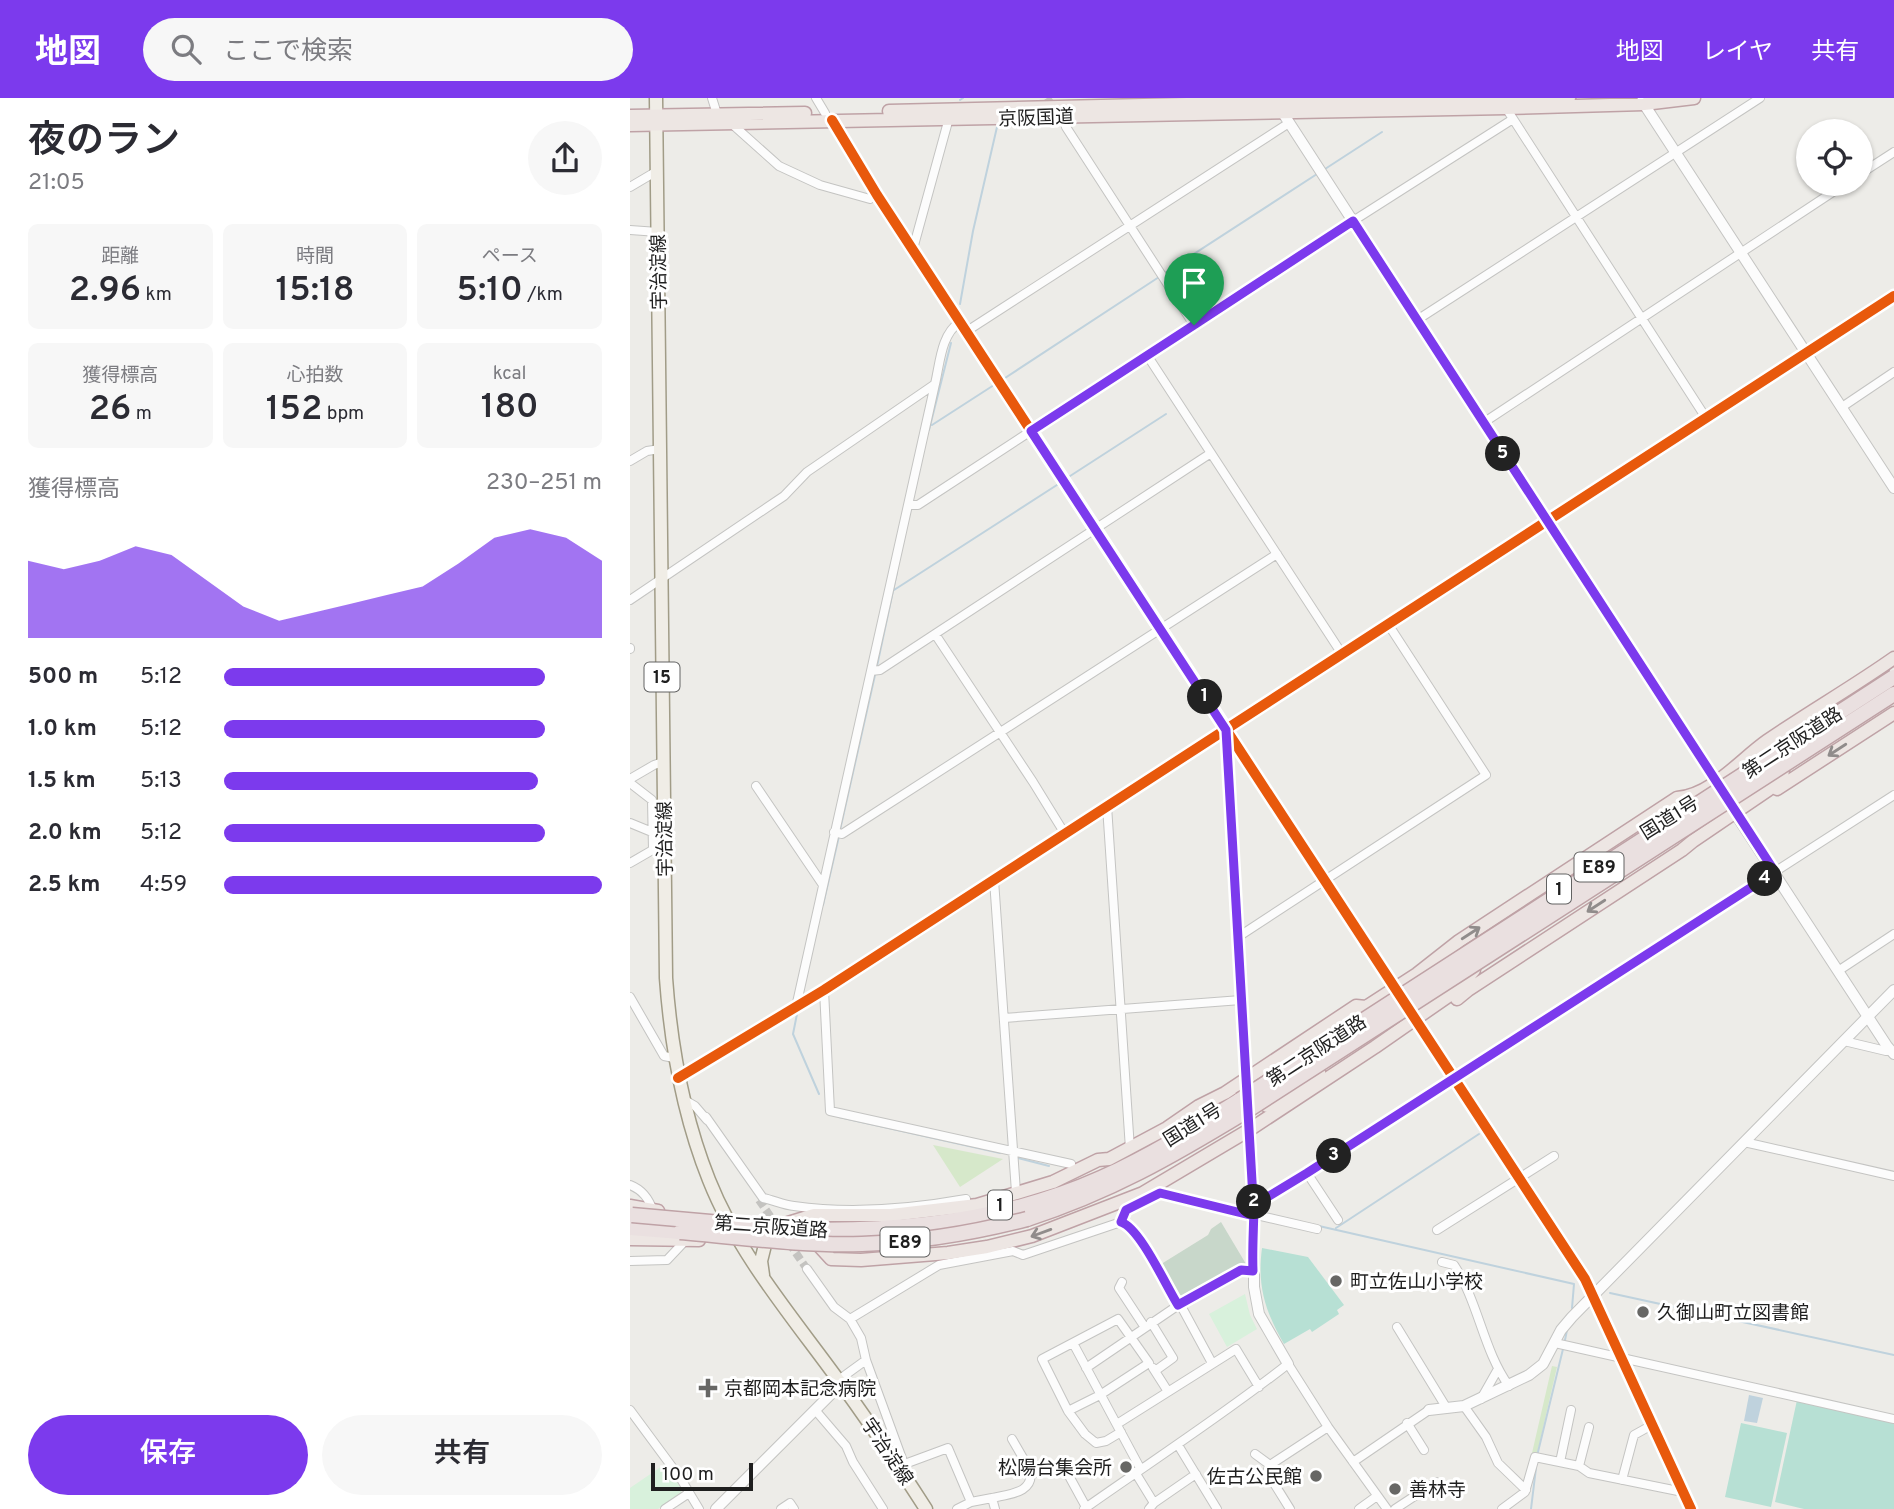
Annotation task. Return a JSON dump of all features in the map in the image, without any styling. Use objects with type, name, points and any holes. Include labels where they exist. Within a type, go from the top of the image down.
[{"type":"highway","name":"京阪国道","points":[[630,116],[732,124],[946,109],[1280,109],[1370,99],[1569,98]]},
{"type":"highway","name":"京阪国道","points":[[1001,110],[1108,102],[1510,114],[1695,98]]},
{"type":"highway","name":"京阪国道","points":[[630,125],[717,114],[829,116],[855,120],[946,109]]},
{"type":"highway","points":[[1674,812],[1691,797],[1717,784],[1750,754],[1894,658]]},
{"type":"highway","name":"国道1号","points":[[630,1206],[653,1211],[850,1226],[932,1218],[1033,1198],[1106,1172],[1182,1132],[1247,1083],[1455,958],[1674,812],[1894,671]]},
{"type":"highway","name":"第二京阪道路","points":[[630,1214],[789,1229],[898,1229],[998,1213],[1092,1182],[1171,1143],[1240,1100],[1894,677]]},
{"type":"highway","name":"国道1号","points":[[630,1239],[820,1247],[907,1246],[1018,1227],[1070,1211],[1114,1192],[1249,1124],[1357,1046],[1413,1015],[1474,970],[1675,839],[1732,808],[1783,769],[1894,695]]},
{"type":"highway","name":"第二京阪道路","points":[[630,1227],[822,1244],[903,1242],[1017,1222],[1100,1193],[1171,1157],[1245,1112],[1894,695]]},
{"type":"highway","points":[[1768,790],[1778,789],[1894,713]]},
{"type":"highway","points":[[1750,754],[1777,747]]},
{"type":"highway","points":[[1440,1003],[1450,1003],[1460,998],[1468,990],[1682,850],[1732,808],[1768,790],[1782,777],[1783,769]]},
{"type":"highway","points":[[1341,1028],[1366,1007],[1398,991],[1435,958],[1677,797],[1691,797]]},
{"type":"highway","points":[[1675,839],[1693,841]]},
{"type":"highway","points":[[1435,958],[1455,958]]},
{"type":"highway","points":[[820,1247],[831,1259],[861,1260],[986,1247],[1031,1236],[1143,1193],[1185,1169],[1249,1124],[1375,1048],[1413,1015],[1440,1003],[1457,990],[1474,970]]},
{"type":"highway","points":[[1033,1198],[1065,1184],[1079,1173],[1167,1128],[1199,1106],[1247,1083],[1356,1006],[1366,1007]]},
{"type":"highway","points":[[1357,1046],[1375,1048]]},
{"type":"highway","points":[[1182,1132],[1225,1093]]},
{"type":"highway","points":[[788,1223],[811,1212],[835,1216],[936,1211],[977,1205],[1053,1182],[1098,1160],[1109,1159]]},
{"type":"highway","points":[[1165,1166],[1185,1169]]},
{"type":"main road","name":"宇治淀線","points":[[656,98],[666,978],[674,1058],[701,1160],[741,1244],[901,1466],[926,1509]]},
{"type":"main road","points":[[764,1279],[761,1261],[765,1245]]},
{"type":"street","points":[[712,98],[717,114]]},
{"type":"street","points":[[816,98],[1585,1279],[1690,1509]]},
{"type":"street","points":[[1417,320],[1760,98]]},
{"type":"street","points":[[1642,101],[1894,488]]},
{"type":"street","points":[[913,249],[946,109]]},
{"type":"street","points":[[967,331],[1130,226],[1280,109],[1890,1053]]},
{"type":"street","points":[[908,505],[918,505],[1353,221],[1510,114],[1706,418]]},
{"type":"street","points":[[846,142],[845,132],[855,120]]},
{"type":"street","points":[[732,124],[779,166],[820,185],[870,199],[877,195]]},
{"type":"street","points":[[1066,127],[1194,325]]},
{"type":"street","points":[[1873,166],[1894,152]]},
{"type":"street","points":[[630,187],[657,171]]},
{"type":"street","points":[[1483,423],[1826,196]]},
{"type":"street","points":[[630,230],[658,232]]},
{"type":"street","points":[[678,1078],[824,990],[1894,296]]},
{"type":"street","points":[[796,1007],[935,384],[946,339],[952,327],[960,322]]},
{"type":"street","points":[[1147,355],[1342,654]]},
{"type":"street","points":[[1842,407],[1894,372]]},
{"type":"street","points":[[630,600],[784,496],[807,472],[935,384]]},
{"type":"street","points":[[630,461],[648,451],[660,449]]},
{"type":"street","points":[[871,671],[880,670],[1211,453]]},
{"type":"street","points":[[834,832],[842,834],[1277,554]]},
{"type":"street","points":[[1238,937],[1486,775],[1388,624]]},
{"type":"street","points":[[934,634],[1065,834]]},
{"type":"street","points":[[1226,730],[1254,1201],[1253,1271],[1259,1314],[1328,1427],[1387,1509]]},
{"type":"street","points":[[653,850],[652,800],[630,781],[663,762]]},
{"type":"street","points":[[756,786],[823,885]]},
{"type":"street","points":[[1254,1201],[1266,1198],[1454,1080],[1894,794]]},
{"type":"street","points":[[1107,806],[1130,1149]]},
{"type":"street","points":[[630,823],[652,832]]},
{"type":"street","points":[[631,861],[664,842]]},
{"type":"street","points":[[994,880],[1016,1192]]},
{"type":"street","points":[[1838,971],[1894,934]]},
{"type":"street","points":[[824,990],[830,1111],[1071,1164]]},
{"type":"street","points":[[1353,1462],[1429,1410],[1464,1406],[1509,1386],[1541,1367],[1562,1327],[1894,990]]},
{"type":"street","points":[[630,998],[664,1056],[674,1058]]},
{"type":"street","points":[[1004,1017],[1241,1000]]},
{"type":"street","points":[[1844,1041],[1890,1053]]},
{"type":"street","points":[[683,1099],[706,1117],[763,1198],[811,1212],[895,1208],[966,1199]]},
{"type":"street","points":[[706,1117],[709,1127],[759,1200]]},
{"type":"street","points":[[1744,1142],[1894,1176]]},
{"type":"street","points":[[1437,1230],[1554,1156]]},
{"type":"street","points":[[1307,1173],[1338,1220]]},
{"type":"street","points":[[630,1185],[639,1188],[650,1201],[653,1211]]},
{"type":"street","points":[[1121,1222],[1126,1210],[1160,1193],[1317,1229]]},
{"type":"street","points":[[835,1216],[850,1226]]},
{"type":"street","points":[[847,1317],[939,1265],[1013,1251],[1023,1255],[1060,1245],[1121,1222],[1127,1224],[1139,1239],[1212,1363]]},
{"type":"street","points":[[630,1261],[667,1260],[684,1242],[698,1240]]},
{"type":"street","points":[[1442,1262],[1454,1265],[1464,1281],[1498,1369],[1509,1386]]},
{"type":"street","points":[[810,1270],[834,1307],[847,1317],[861,1338],[901,1466],[948,1448],[971,1502]]},
{"type":"street","points":[[1086,1368],[1179,1304],[1241,1270],[1253,1271]]},
{"type":"street","points":[[1122,1282],[1119,1289],[1172,1358],[1155,1371]]},
{"type":"street","points":[[1167,1390],[1118,1319],[1042,1359],[1068,1411],[1085,1434],[1096,1443],[1106,1441],[1167,1390],[1236,1349],[1259,1387]]},
{"type":"street","points":[[1397,1327],[1446,1407]]},
{"type":"street","points":[[1073,1343],[1119,1428],[1152,1506],[1196,1474]]},
{"type":"street","points":[[1555,1343],[1894,1419]]},
{"type":"street","points":[[716,1509],[816,1411],[841,1384],[844,1376],[866,1360]]},
{"type":"street","points":[[1068,1411],[1100,1395],[1149,1363]]},
{"type":"street","points":[[1032,1474],[1063,1465],[1085,1508],[1178,1445],[1288,1364]]},
{"type":"street","points":[[1481,1399],[1498,1369]]},
{"type":"street","points":[[1464,1406],[1486,1437],[1495,1460],[1526,1490]]},
{"type":"street","points":[[630,1410],[699,1509]]},
{"type":"street","points":[[1560,1462],[1571,1410]]},
{"type":"street","points":[[816,1411],[846,1446],[883,1509]]},
{"type":"street","points":[[1407,1423],[1424,1450]]},
{"type":"street","points":[[1622,1480],[1634,1435],[1652,1425]]},
{"type":"street","points":[[1290,1508],[1268,1472],[1270,1465],[1328,1427]]},
{"type":"street","points":[[1579,1466],[1589,1427]]},
{"type":"street","points":[[957,1509],[971,1502],[1024,1490],[1030,1484],[1032,1474],[1012,1439]]},
{"type":"street","points":[[1178,1445],[1215,1506],[1205,1509]]},
{"type":"street","points":[[1255,1454],[1270,1465]]},
{"type":"street","points":[[1502,1509],[1526,1490],[1535,1457],[1579,1466],[1589,1473],[1683,1492]]},
{"type":"street","points":[[1395,1509],[1436,1482]]},
{"type":"street","points":[[665,1509],[689,1493]]},
{"type":"street","points":[[1359,1509],[1377,1496]]},
{"type":"street","points":[[992,1498],[995,1509]]},
{"type":"street","points":[[781,1509],[790,1503],[794,1509]]},
{"type":"green space","points":[[933,1145],[1003,1159],[960,1187]]},
{"type":"green space","points":[[1221,1222],[1246,1264],[1179,1301],[1158,1266],[1208,1235],[1211,1229]]},
{"type":"green space","points":[[1262,1248],[1308,1257],[1344,1305],[1337,1310],[1339,1314],[1312,1332],[1310,1329],[1284,1344],[1264,1298]]},
{"type":"green space","points":[[1245,1294],[1257,1329],[1227,1347],[1209,1314]]},
{"type":"green space","points":[[1552,1366],[1557,1367],[1537,1454],[1532,1453]]},
{"type":"green space","points":[[1797,1400],[1894,1423],[1894,1509],[1804,1509],[1775,1502]]},
{"type":"green space","points":[[1741,1423],[1787,1433],[1771,1507],[1725,1497]]},
{"type":"green space","points":[[665,1464],[681,1488],[681,1495],[658,1509],[630,1509],[630,1488]]},
{"type":"water","points":[[1749,1395],[1763,1398],[1757,1423],[1744,1421]]},
{"type":"waterway","points":[[960,304],[973,231],[997,127]]},
{"type":"waterway","points":[[1325,169],[1382,132]]},
{"type":"waterway","points":[[1163,274],[1317,174]]},
{"type":"waterway","points":[[1002,380],[1159,277]]},
{"type":"waterway","points":[[929,430],[951,343]]},
{"type":"waterway","points":[[932,425],[994,385]]},
{"type":"waterway","points":[[1067,478],[1166,414]]},
{"type":"waterway","points":[[894,590],[1060,483]]},
{"type":"waterway","points":[[877,666],[897,572]]},
{"type":"waterway","points":[[840,830],[875,675]]},
{"type":"waterway","points":[[823,905],[839,836]]},
{"type":"waterway","points":[[797,1014],[793,1034],[819,1094]]},
{"type":"waterway","points":[[839,1117],[1000,1153]]},
{"type":"waterway","points":[[1336,1228],[1479,1134]]},
{"type":"waterway","points":[[1018,1158],[1049,1166]]},
{"type":"waterway","points":[[1319,1226],[1574,1284],[1572,1308]]},
{"type":"waterway","points":[[1610,1293],[1894,1355]]},
{"type":"waterway","points":[[1565,1340],[1567,1330]]},
{"type":"waterway","points":[[1537,1456],[1563,1349]]},
{"type":"waterway","points":[[1531,1509],[1536,1468]]},
{"type":"tunnel","points":[[1047,98],[1066,127]]},
{"type":"tunnel","points":[[759,1200],[779,1229]]},
{"type":"tunnel","points":[[789,1243],[807,1269]]},
{"type":"cycle path","points":[[832,120],[877,195],[1585,1279],[1691,1509]]},
{"type":"cycle path","points":[[678,1078],[824,990],[1894,296]]},
{"type":"place","name":"町立佐山小学校","points":[[1336,1281]]},
{"type":"place","name":"久御山町立図書館","points":[[1643,1312]]},
{"type":"place","name":"京都岡本記念病院","points":[[708,1388]]},
{"type":"place","name":"松陽台集会所","points":[[1126,1467]]},
{"type":"place","name":"佐古公民館","points":[[1316,1476]]},
{"type":"place","name":"善林寺","points":[[1395,1489]]},
{"type":"route","points":[[1194,325],[1031,431],[1226,730],[1254,1216],[1160,1193],[1126,1210],[1121,1222],[1127,1224],[1139,1239],[1178,1305],[1241,1270],[1253,1271],[1252,1259],[1254,1216],[1254,1201],[1266,1198],[1307,1173],[1775,872],[1353,221],[1194,325]]}]
